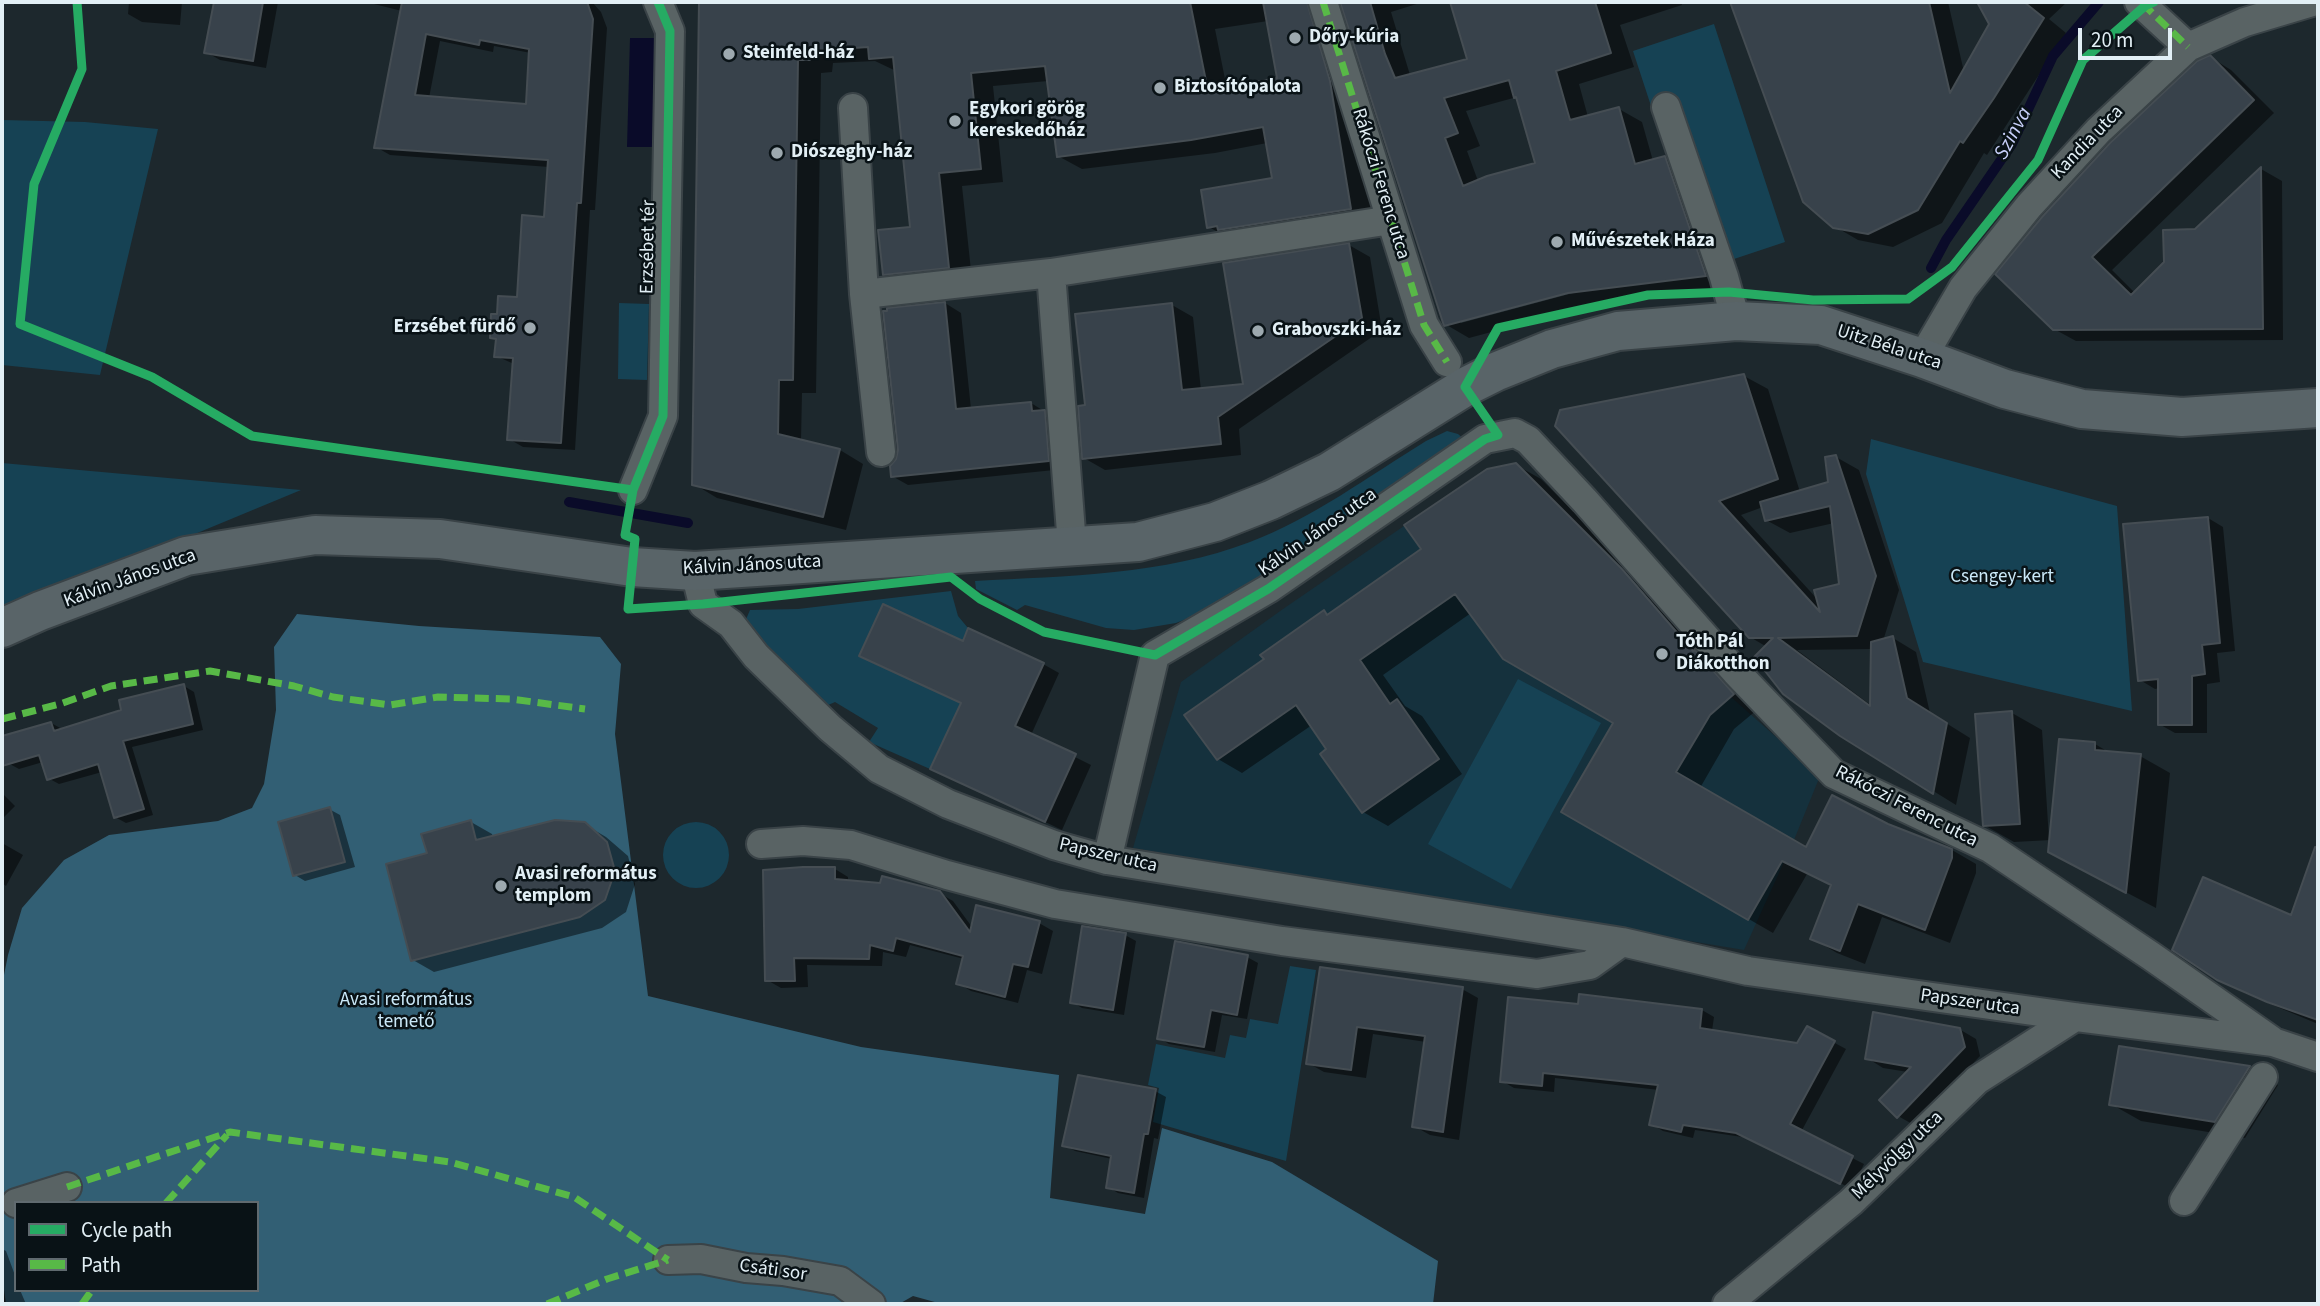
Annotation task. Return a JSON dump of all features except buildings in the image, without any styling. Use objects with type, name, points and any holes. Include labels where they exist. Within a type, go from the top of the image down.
[{"type":"street","name":"Erzsébet tér","points":[[633,490],[663,416],[670,31],[658,2]]},
{"type":"street","name":"Rákóczi Ferenc utca","points":[[1323,2],[1424,325],[1456,375]]},
{"type":"street","points":[[2139,2],[2188,47]]},
{"type":"street","name":"Kandia utca","points":[[1922,358],[1963,288],[2029,206],[2098,131],[2188,47],[2245,22],[2312,2]]},
{"type":"street","points":[[1666,107],[1727,285],[1736,321]]},
{"type":"street","points":[[853,108],[864,294],[881,453]]},
{"type":"street","points":[[864,294],[1051,273],[1391,220]]},
{"type":"street","points":[[1051,273],[1072,545]]},
{"type":"street","name":"Uitz Béla utca","points":[[1456,375],[1495,372],[1552,349],[1618,331],[1736,321],[1821,325],[2005,389],[2082,409],[2182,417],[2318,408]]},
{"type":"street","name":"Kálvin János utca","points":[[2,628],[186,556],[315,536],[440,539],[632,567],[695,571],[1138,542],[1215,522],[1271,500],[1329,471],[1456,375]]},
{"type":"street","name":"Rákóczi Ferenc utca","points":[[1498,435],[1516,433],[1528,440],[1586,500],[1736,672],[1834,774],[1990,848],[2273,1042]]},
{"type":"street","name":"Kálvin János utca","points":[[1107,860],[1154,655],[1268,589],[1485,439],[1498,435]]},
{"type":"street","name":"Papszer utca","points":[[695,571],[703,604],[731,624],[756,656],[830,728],[879,769],[948,804],[1054,845],[1107,860],[1622,942],[1748,971],[2273,1042],[2318,1057]]},
{"type":"street","points":[[761,844],[803,841],[851,845],[947,875],[1055,904],[1282,941],[1537,974],[1590,965],[1622,942]]},
{"type":"street","name":"Mélyvölgy utca","points":[[1727,1304],[1851,1202],[1977,1080],[2075,1017]]},
{"type":"street","points":[[2184,1201],[2263,1077]]},
{"type":"street","points":[[22,1201],[66,1186]]},
{"type":"street","name":"Csáti sor","points":[[668,1260],[701,1259],[839,1281],[871,1304]]},
{"type":"shaded area","points":[[630,38],[657,38],[655,147],[627,147]]},
{"type":"shaded area","points":[[1516,463],[1630,576],[1731,697],[1820,776],[1744,950],[1133,848],[1181,682],[1487,469]]},
{"type":"green space","points":[[1714,24],[1785,242],[1728,261],[1675,101],[1652,109],[1633,51]]},
{"type":"green space","points":[[2,120],[85,122],[158,129],[100,375],[2,365]]},
{"type":"green space","points":[[619,303],[649,304],[647,380],[618,379]]},
{"type":"green space","points":[[1447,431],[1458,434],[1466,441],[1230,602],[1176,623],[1134,630],[1106,628],[1025,605],[1017,610],[976,589],[975,581],[1149,568],[1217,553],[1250,542],[1318,509],[1426,441]]},
{"type":"green space","name":"Csengey-kert","points":[[1871,439],[2117,506],[2132,711],[1923,662],[1866,474]]},
{"type":"green space","points":[[2,463],[301,490],[2,614]]},
{"type":"green space","points":[[951,591],[958,616],[968,628],[963,641],[961,703],[930,769],[869,742],[878,728],[835,702],[826,706],[759,643],[744,624],[750,610],[798,609]]},
{"type":"green space","name":"Avasi református temető","points":[[297,614],[419,626],[600,637],[621,664],[615,734],[648,996],[861,1047],[1059,1075],[1050,1198],[1145,1214],[1162,1128],[1272,1162],[1438,1261],[1433,1304],[942,1304],[913,1296],[899,1304],[6,1304],[2,1276],[2,985],[22,908],[64,860],[109,835],[218,821],[252,808],[264,784],[276,710],[274,647]]},
{"type":"green space","points":[[1518,679],[1601,723],[1511,889],[1428,844]]},
{"type":"green space","points":[[696,822],[709,825],[719,832],[726,842],[729,855],[726,868],[719,878],[709,885],[696,888],[683,885],[673,878],[666,868],[663,855],[666,842],[673,832],[683,825]]},
{"type":"green space","points":[[1290,966],[1316,970],[1286,1161],[1153,1122],[1159,1088],[1148,1085],[1156,1044],[1225,1058],[1230,1035],[1246,1038],[1250,1019],[1278,1024]]},
{"type":"waterway","name":"Szinva","points":[[1931,268],[1946,240],[2012,144],[2053,56],[2099,2]]},
{"type":"waterway","name":"Szinva","points":[[569,502],[688,523]]},
{"type":"marked path","points":[[1323,2],[1424,325],[1447,362]]},
{"type":"marked path","points":[[2142,3],[2188,47]]},
{"type":"marked path","points":[[2,719],[60,704],[111,686],[210,671],[294,686],[333,697],[390,705],[438,697],[511,699],[585,709]]},
{"type":"marked path","points":[[67,1187],[230,1132],[450,1162],[574,1197],[668,1260]]},
{"type":"marked path","points":[[168,1201],[227,1135]]},
{"type":"marked path","points":[[547,1304],[607,1279],[668,1260]]},
{"type":"marked path","points":[[82,1304],[91,1292]]},
{"type":"cycle path","points":[[77,2],[82,69],[34,184],[20,324],[152,377],[252,436],[633,490]]},
{"type":"cycle path","points":[[658,2],[670,31],[663,416],[633,490],[625,535],[635,539],[628,609],[703,604],[951,577],[980,599],[1044,632],[1155,655],[1268,589],[1485,439],[1498,435],[1465,387],[1498,328],[1648,295],[1729,292],[1813,300],[1908,299],[1952,267],[2038,160],[2083,60],[2145,6],[2154,2]]},
{"type":"place","name":"Dőry-kúria","points":[[1295,38]]},
{"type":"place","name":"Steinfeld-ház","points":[[729,54]]},
{"type":"place","name":"Biztosítópalota","points":[[1160,88]]},
{"type":"place","name":"Egykori görög kereskedőház","points":[[955,121]]},
{"type":"place","name":"Diószeghy-ház","points":[[777,153]]},
{"type":"place","name":"Művészetek Háza","points":[[1557,242]]},
{"type":"place","name":"Erzsébet fürdő","points":[[530,328]]},
{"type":"place","name":"Grabovszki-ház","points":[[1258,331]]},
{"type":"place","name":"Tóth Pál Diákotthon","points":[[1662,654]]},
{"type":"place","name":"Avasi református templom","points":[[501,886]]}]
